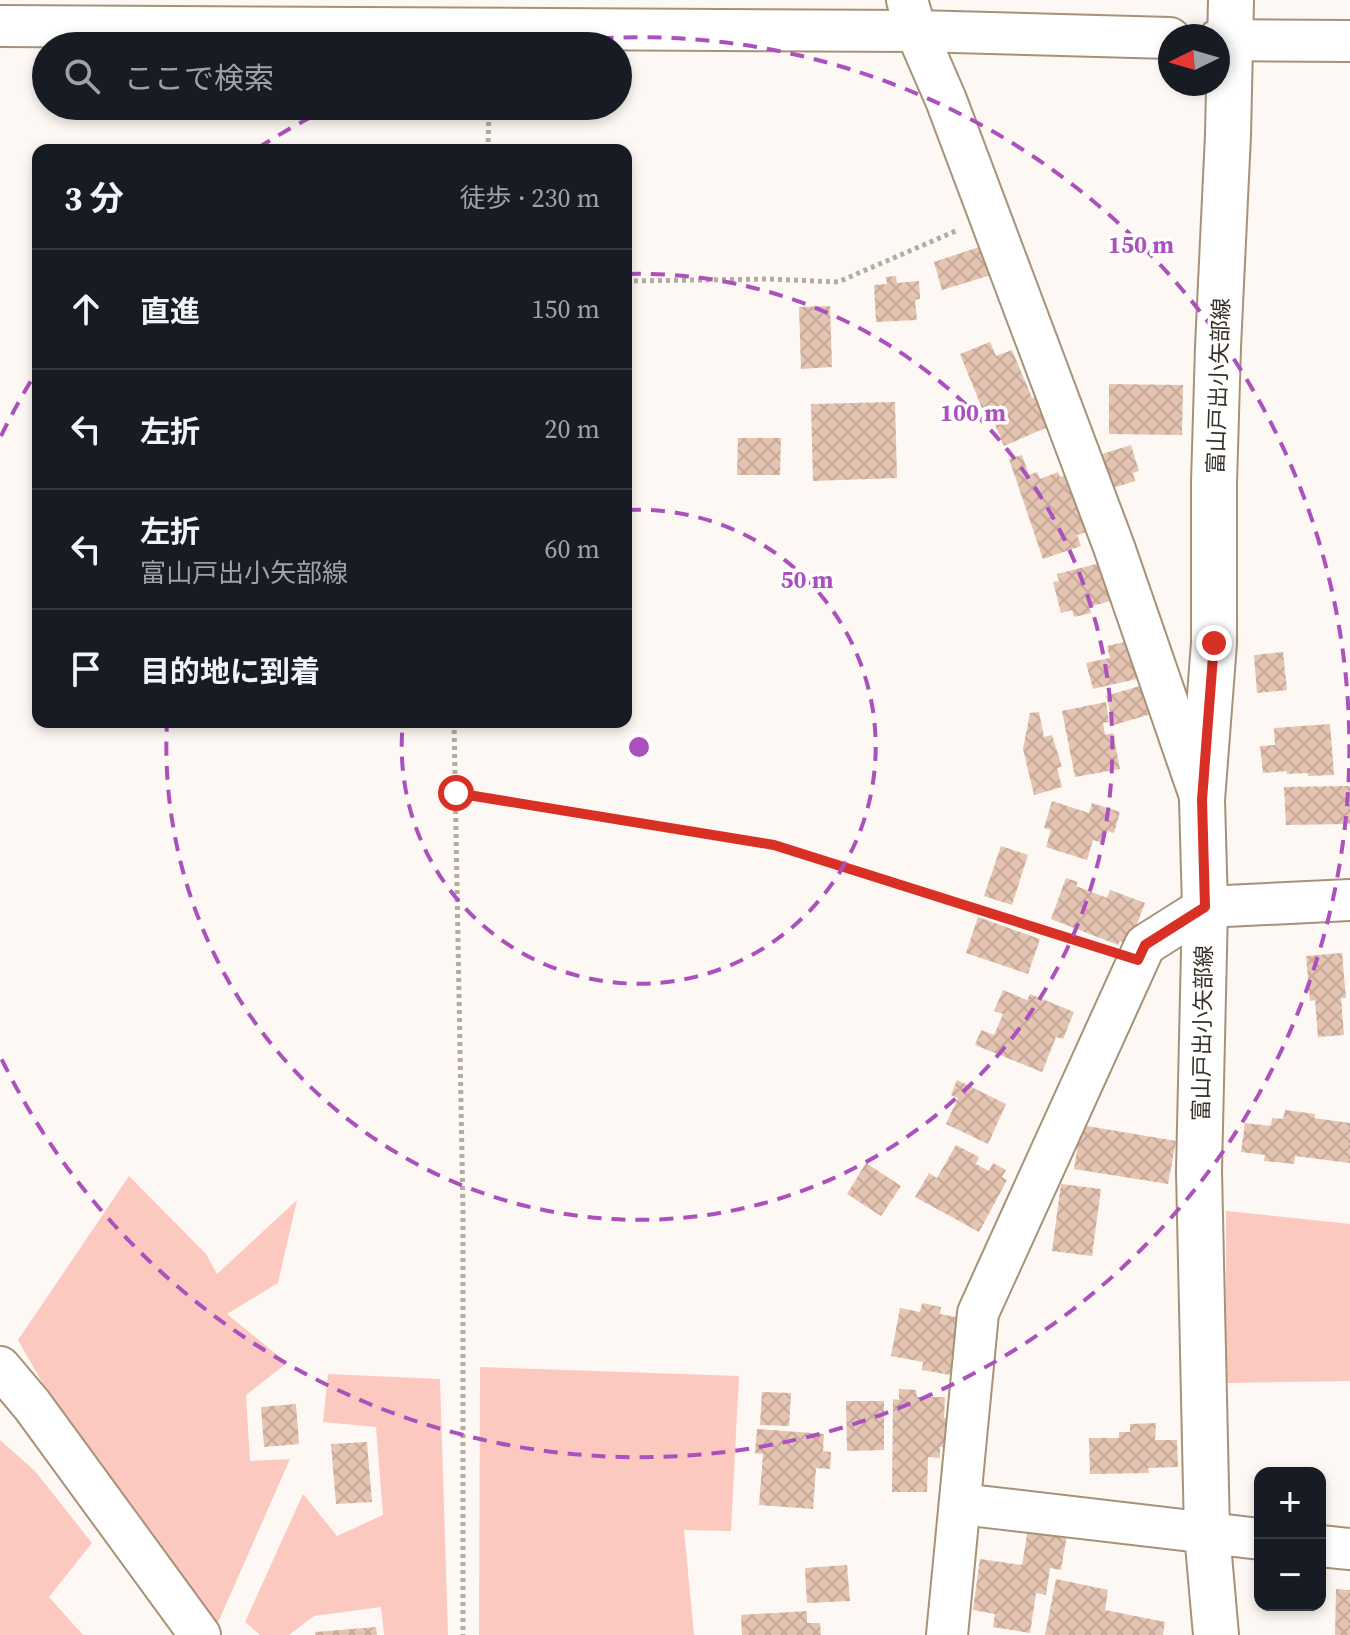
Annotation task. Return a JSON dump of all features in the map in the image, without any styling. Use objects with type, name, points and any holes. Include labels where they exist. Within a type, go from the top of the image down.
[{"type":"main road","name":"富山戸出小矢部線","points":[[1216,1635],[1207,1533],[1199,1171],[1205,907],[1202,800],[1214,643],[1214,483],[1228,96]]},
{"type":"street","points":[[0,26],[491,14],[912,16],[1158,37]]},
{"type":"street","points":[[912,16],[1114,547],[1202,800]]},
{"type":"street","points":[[1230,27],[1350,41]]},
{"type":"street","points":[[947,1635],[978,1313],[1145,945],[1205,907],[1350,900]]},
{"type":"street","points":[[0,1367],[32,1405],[200,1635]]},
{"type":"street","points":[[961,1504],[1254,1538]]},
{"type":"street","points":[[1326,1547],[1350,1549]]},
{"type":"path","points":[[488,144],[489,120]]},
{"type":"path","points":[[632,281],[769,279],[838,282],[989,217]]},
{"type":"path","points":[[454,728],[463,1212],[463,1635]]},
{"type":"path","points":[[456,793],[774,845],[1138,960]]},
{"type":"shaded area","points":[[129,1176],[206,1254],[217,1274],[297,1200],[278,1283],[227,1314],[287,1363],[246,1395],[250,1461],[290,1459],[216,1627],[67,1426],[18,1340]]},
{"type":"shaded area","points":[[1226,1211],[1350,1224],[1350,1381],[1226,1383]]},
{"type":"shaded area","points":[[480,1367],[739,1376],[731,1531],[684,1530],[694,1635],[479,1635]]},
{"type":"shaded area","points":[[328,1374],[440,1379],[448,1635],[384,1635],[381,1607],[314,1616],[289,1635],[260,1635],[245,1622],[303,1494],[337,1536],[383,1515],[376,1427],[323,1422]]},
{"type":"shaded area","points":[[0,1440],[35,1471],[92,1543],[49,1597],[83,1635],[0,1635]]},
{"type":"building","points":[[985,245],[994,274],[942,290],[934,262]]},
{"type":"building","points":[[896,276],[897,283],[919,281],[920,299],[915,300],[917,320],[876,322],[874,285],[887,284],[886,277]]},
{"type":"building","points":[[830,306],[832,367],[801,369],[799,307]]},
{"type":"building","points":[[990,342],[996,356],[1012,350],[1032,398],[1038,396],[1050,426],[1004,446],[991,415],[986,418],[960,354]]},
{"type":"building","points":[[1109,384],[1183,385],[1182,435],[1109,434]]},
{"type":"building","points":[[895,402],[897,478],[813,481],[811,404]]},
{"type":"building","points":[[738,438],[781,438],[780,475],[737,475]]},
{"type":"building","points":[[1131,445],[1139,471],[1133,473],[1135,481],[1113,488],[1102,454]]},
{"type":"building","points":[[1022,455],[1029,475],[1037,472],[1040,479],[1058,472],[1060,477],[1072,473],[1092,530],[1077,535],[1081,546],[1043,559],[1009,459]]},
{"type":"building","points":[[1104,562],[1114,600],[1089,607],[1091,613],[1074,617],[1072,610],[1061,613],[1053,582],[1059,581],[1057,574]]},
{"type":"building","points":[[1129,641],[1141,678],[1093,689],[1086,663],[1110,658],[1107,646]]},
{"type":"building","points":[[1283,652],[1287,690],[1257,693],[1254,655]]},
{"type":"building","points":[[1143,685],[1151,714],[1114,725],[1106,696]]},
{"type":"building","points":[[1106,702],[1109,722],[1103,723],[1105,735],[1113,733],[1120,769],[1075,777],[1062,711]]},
{"type":"building","points":[[1039,712],[1044,737],[1052,735],[1062,767],[1057,768],[1062,787],[1034,795],[1023,749],[1030,713]]},
{"type":"building","points":[[1330,724],[1334,775],[1308,776],[1308,773],[1287,774],[1287,771],[1263,773],[1260,746],[1275,745],[1274,728]]},
{"type":"building","points":[[1350,786],[1350,824],[1286,825],[1284,787]]},
{"type":"building","points":[[1052,801],[1089,813],[1092,803],[1120,812],[1114,833],[1107,831],[1103,843],[1093,840],[1087,860],[1046,847],[1051,830],[1044,828]]},
{"type":"building","points":[[1001,846],[1028,855],[1012,905],[984,896]]},
{"type":"building","points":[[1066,878],[1078,882],[1076,886],[1107,898],[1110,890],[1145,903],[1129,945],[1120,941],[1118,945],[1051,919]]},
{"type":"building","points":[[978,917],[1040,939],[1028,974],[966,953]]},
{"type":"building","points":[[1342,953],[1346,998],[1341,998],[1344,1035],[1318,1037],[1315,1000],[1310,1001],[1306,956]]},
{"type":"building","points":[[1003,990],[1027,1000],[1030,994],[1074,1012],[1063,1039],[1056,1037],[1042,1072],[975,1045],[981,1030],[994,1035],[1003,1014],[994,1011]]},
{"type":"building","points":[[957,1080],[1006,1104],[988,1144],[946,1124],[958,1098],[951,1095]]},
{"type":"building","points":[[1285,1110],[1350,1123],[1350,1163],[1295,1156],[1294,1164],[1264,1161],[1265,1155],[1241,1152],[1245,1123],[1271,1126],[1272,1118],[1283,1119]]},
{"type":"building","points":[[1081,1125],[1176,1141],[1168,1184],[1074,1169]]},
{"type":"building","points":[[956,1145],[979,1157],[976,1164],[989,1171],[993,1163],[1006,1170],[1002,1177],[1007,1180],[979,1232],[915,1197],[929,1173],[937,1178]]},
{"type":"building","points":[[866,1163],[901,1186],[881,1216],[847,1194]]},
{"type":"building","points":[[1061,1184],[1101,1189],[1092,1256],[1052,1251]]},
{"type":"building","points":[[922,1303],[941,1307],[940,1314],[961,1318],[951,1375],[922,1370],[923,1362],[891,1356],[900,1308],[920,1312]]},
{"type":"building","points":[[899,1389],[916,1390],[917,1397],[945,1397],[948,1447],[940,1447],[940,1458],[928,1457],[927,1492],[892,1492],[893,1399],[899,1400]]},
{"type":"building","points":[[762,1392],[791,1393],[789,1426],[760,1425]]},
{"type":"building","points":[[846,1401],[884,1401],[884,1450],[847,1451]]},
{"type":"building","points":[[296,1404],[299,1444],[264,1447],[261,1407]]},
{"type":"building","points":[[1156,1423],[1155,1440],[1177,1440],[1178,1467],[1148,1468],[1149,1473],[1090,1474],[1089,1438],[1119,1438],[1119,1432],[1130,1432],[1130,1424]]},
{"type":"building","points":[[757,1429],[824,1434],[823,1451],[831,1452],[830,1469],[816,1468],[813,1509],[759,1505],[763,1454],[755,1453]]},
{"type":"building","points":[[367,1442],[372,1502],[336,1504],[331,1444]]},
{"type":"building","points":[[1028,1529],[1067,1534],[1061,1570],[1050,1568],[1046,1595],[1036,1593],[1030,1633],[993,1627],[995,1614],[973,1610],[980,1559],[1022,1565]]},
{"type":"building","points":[[847,1565],[850,1601],[807,1603],[805,1568]]},
{"type":"building","points":[[1056,1579],[1108,1590],[1105,1610],[1165,1622],[1163,1635],[1045,1635]]},
{"type":"building","points":[[1336,1589],[1350,1590],[1350,1635],[1335,1635]]},
{"type":"building","points":[[807,1611],[807,1623],[820,1623],[821,1635],[742,1635],[741,1615]]},
{"type":"building","points":[[376,1627],[377,1635],[315,1635],[315,1632]]},
{"type":"route","points":[[456,793],[774,845],[1138,960],[1145,945],[1205,907],[1202,800],[1214,643]]}]
